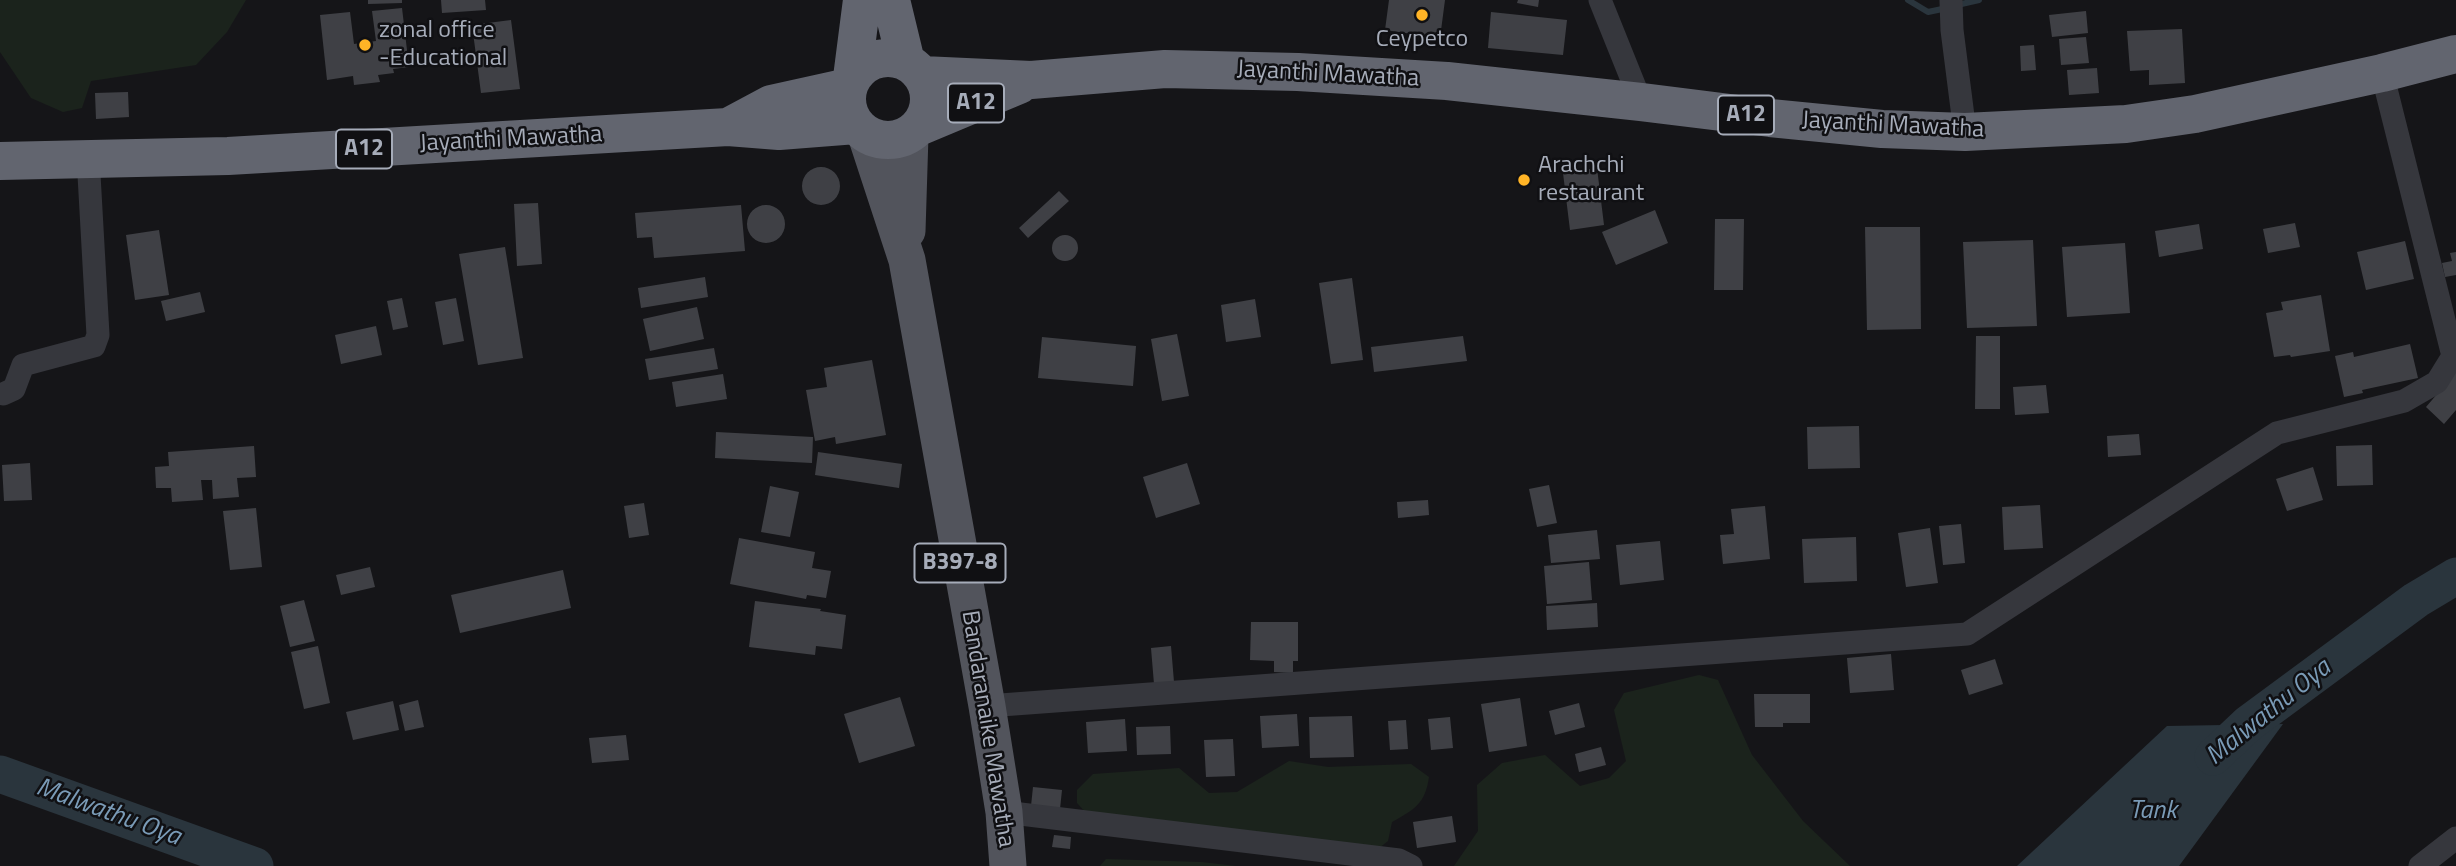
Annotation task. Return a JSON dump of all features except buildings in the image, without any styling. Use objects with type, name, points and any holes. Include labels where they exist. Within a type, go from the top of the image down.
[{"type":"highway","points":[[862,0],[846,100],[849,114],[861,130],[888,141],[915,131],[928,114],[930,101],[928,87],[914,69],[891,0]]},
{"type":"highway","name":"Jayanthi Mawatha","points":[[914,69],[1031,80],[1165,69],[1298,72],[1447,81],[1870,128],[1965,132],[2126,124],[2195,114],[2456,54]]},
{"type":"highway","points":[[850,83],[862,66],[876,59],[891,57],[914,69]]},
{"type":"highway","name":"Jayanthi Mawatha","points":[[915,131],[1031,80]]},
{"type":"highway","name":"Jayanthi Mawatha","points":[[728,127],[771,104],[850,83]]},
{"type":"highway","name":"Jayanthi Mawatha","points":[[0,161],[229,156],[728,127],[779,131],[861,130]]},
{"type":"main road","name":"Bandaranaike Mawatha","points":[[861,130],[907,260],[987,706],[1004,812],[1009,866]]},
{"type":"main road","name":"Bandaranaike Mawatha","points":[[907,260],[915,131]]},
{"type":"street","points":[[1600,0],[1642,102]]},
{"type":"street","points":[[1951,0],[1952,30],[1965,132]]},
{"type":"street","points":[[987,706],[1967,634],[2277,433],[2404,401],[2437,382],[2453,356],[2382,73]]},
{"type":"street","points":[[4,394],[14,389],[23,365],[94,346],[98,335],[88,157]]},
{"type":"street","points":[[1004,812],[1399,860],[1411,866]]},
{"type":"street","points":[[2420,866],[2454,842]]},
{"type":"shaded area","points":[[0,0],[246,0],[227,32],[196,65],[91,81],[82,108],[63,112],[31,98],[0,52]]},
{"type":"shaded area","points":[[1699,675],[1718,680],[1752,755],[1803,821],[1850,866],[1454,866],[1478,831],[1477,785],[1502,763],[1545,755],[1580,786],[1609,778],[1626,761],[1614,710],[1624,693]]},
{"type":"shaded area","points":[[1289,761],[1328,767],[1411,764],[1429,777],[1422,800],[1392,822],[1388,841],[1374,852],[1086,813],[1077,803],[1077,790],[1093,774],[1179,768],[1209,793],[1237,792]]},
{"type":"shaded area","points":[[1106,859],[1201,862],[1236,866],[1100,866]]},
{"type":"water","name":"Tank","points":[[2283,724],[2179,866],[2017,866],[2167,726]]},
{"type":"waterway","points":[[1908,0],[1928,12],[1947,8]]},
{"type":"waterway","points":[[1957,5],[1979,0]]},
{"type":"waterway","name":"Malwathu Oya","points":[[2213,757],[2248,724],[2416,600],[2456,576]]},
{"type":"waterway","name":"Malwathu Oya","points":[[0,774],[255,866]]},
{"type":"place","name":"Ceypetco","points":[[1422,15]]},
{"type":"place","name":"zonal office -Educational","points":[[365,45]]},
{"type":"place","name":"Arachchi restaurant","points":[[1524,180]]}]
